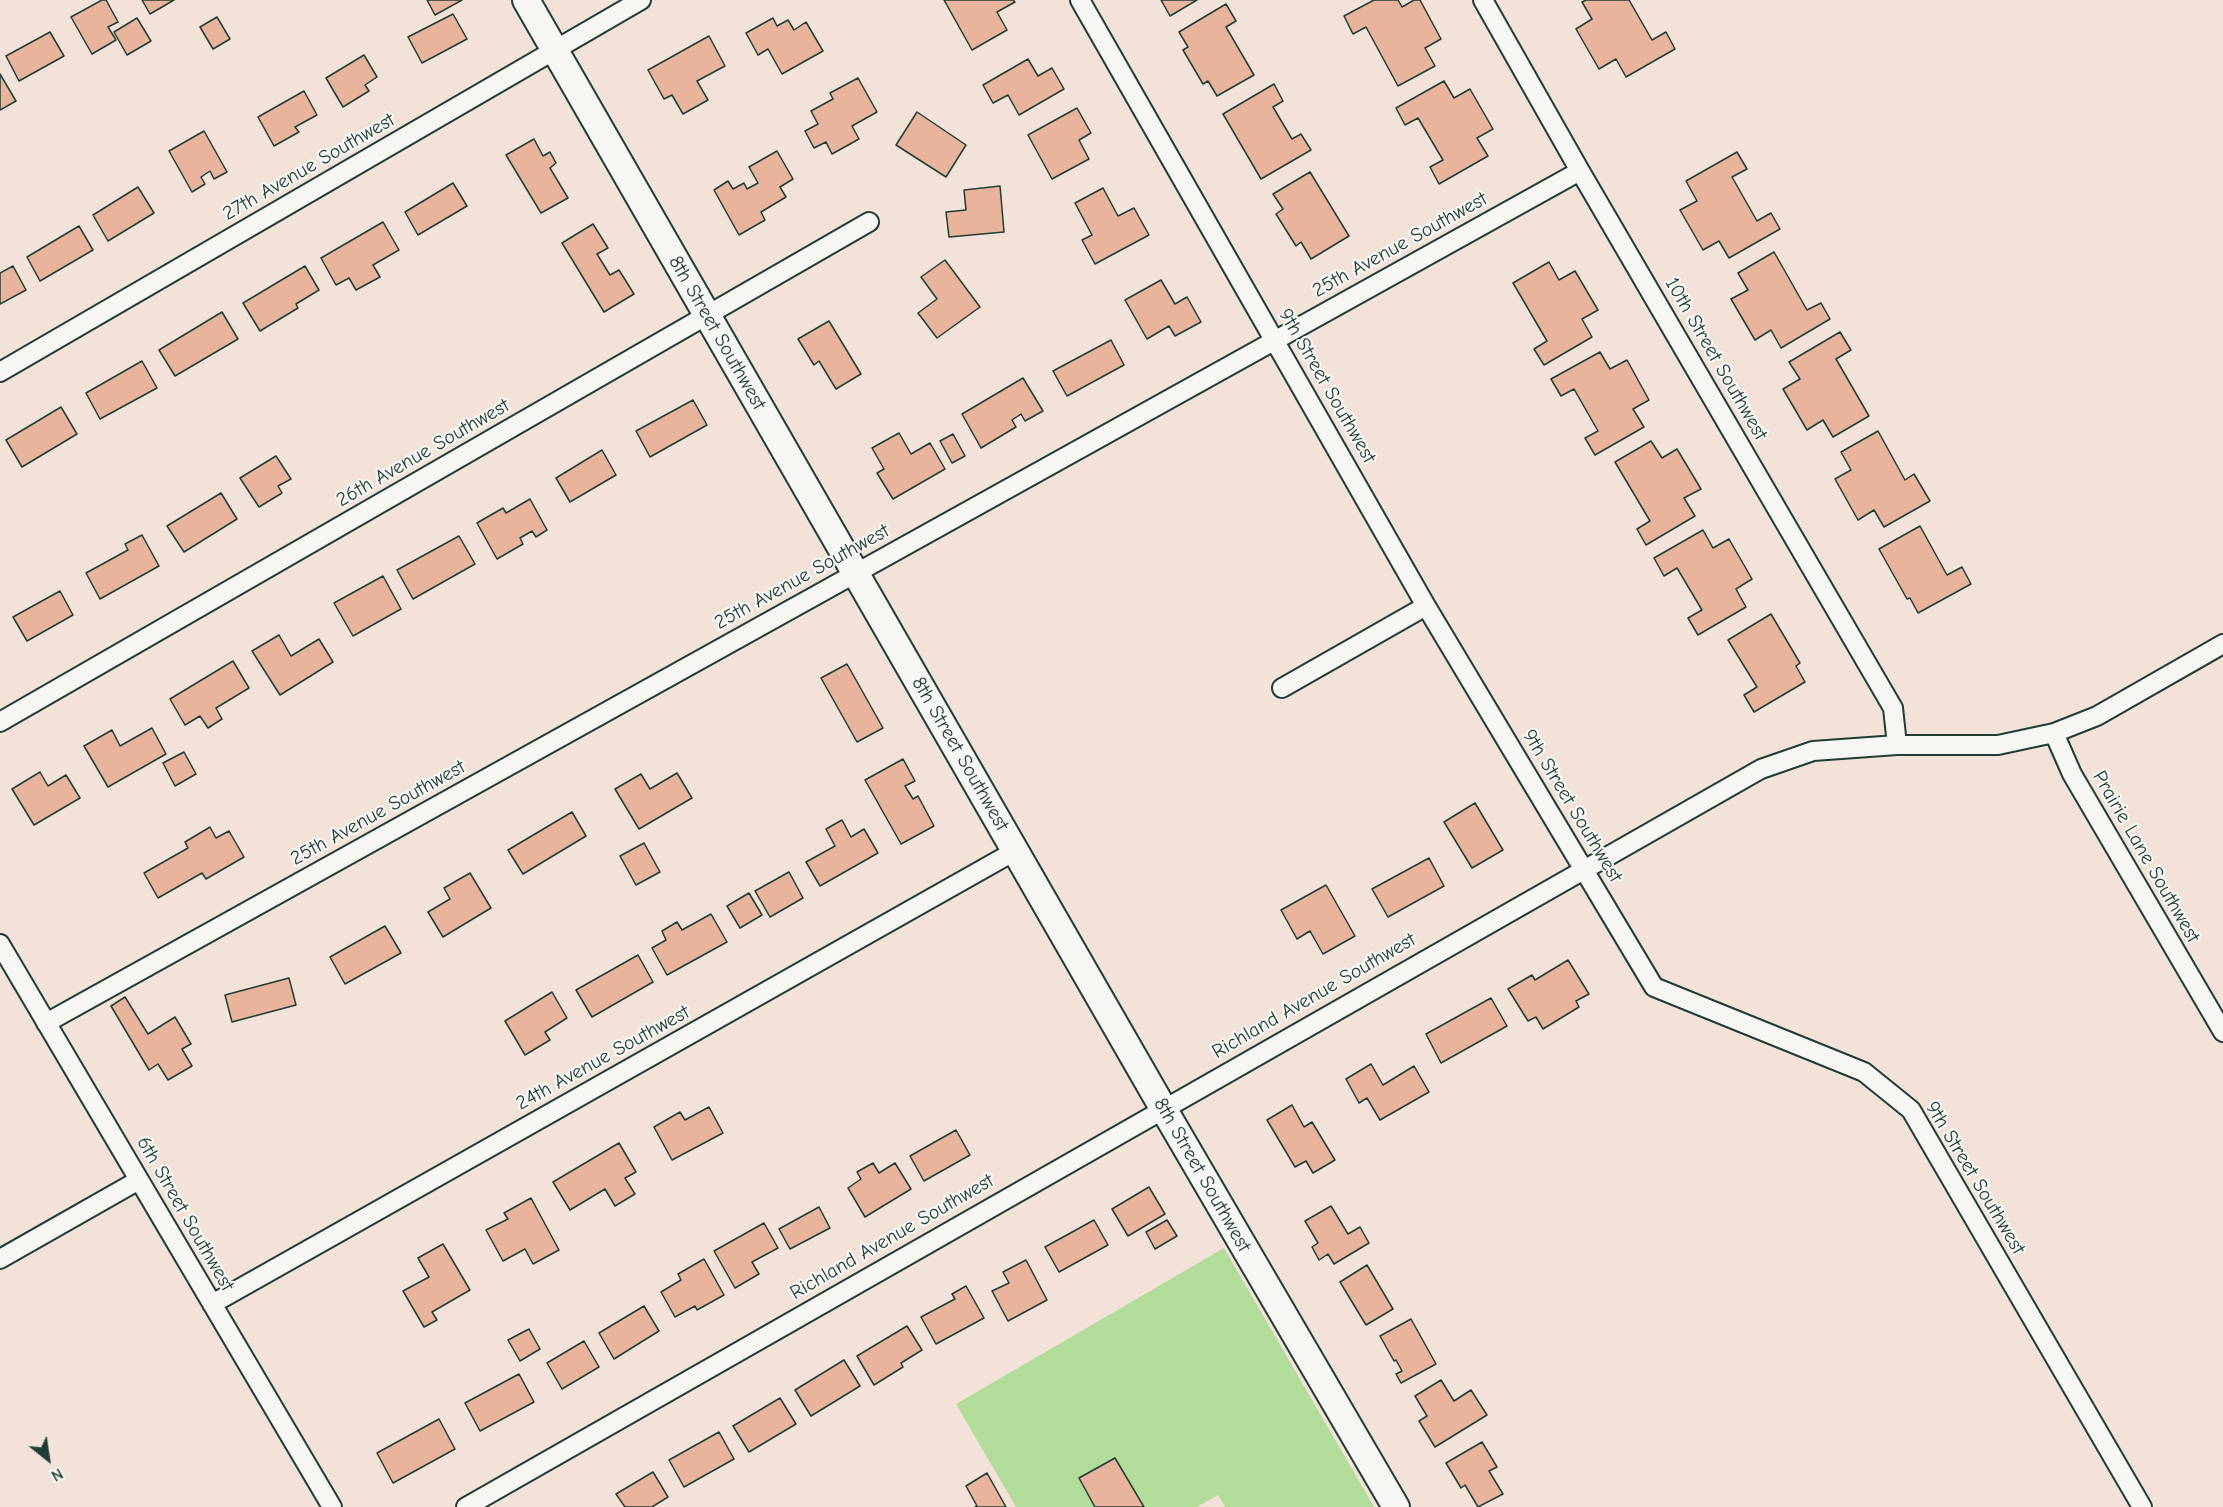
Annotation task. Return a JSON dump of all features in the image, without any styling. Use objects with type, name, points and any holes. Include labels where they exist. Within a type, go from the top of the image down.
[{"type":"street","name":"8th Street Southwest","points":[[526,0],[1163,1108],[1396,1507]]},
{"type":"street","name":"27th Avenue Southwest","points":[[0,372],[641,0]]},
{"type":"street","name":"9th Street Southwest","points":[[1080,0],[1426,606],[1654,987],[1864,1072],[1911,1110],[2142,1507]]},
{"type":"street","name":"10th Street Southwest","points":[[1483,0],[1893,708],[1898,745]]},
{"type":"street","name":"25th Avenue Southwest","points":[[46,1023],[1580,171]]},
{"type":"street","name":"26th Avenue Southwest","points":[[0,722],[869,222]]},
{"type":"street","points":[[1282,688],[1426,606]]},
{"type":"street","name":"Richland Avenue Southwest","points":[[473,1505],[1163,1108],[1761,768],[1813,751],[1898,745],[1998,744],[2054,733],[2097,716],[2223,644]]},
{"type":"street","name":"Prairie Lane Southwest","points":[[2054,733],[2072,774],[2223,1032]]},
{"type":"street","name":"24th Avenue Southwest","points":[[212,1304],[1015,851]]},
{"type":"street","name":"6th Street Southwest","points":[[0,944],[332,1507]]},
{"type":"street","points":[[0,1259],[139,1180]]},
{"type":"green space","points":[[1224,1248],[1374,1507],[1225,1507],[1218,1495],[1197,1507],[1016,1507],[956,1404]]},
{"type":"building","points":[[106,0],[118,22],[108,27],[116,40],[92,54],[71,17]]},
{"type":"building","points":[[142,0],[174,0],[150,14]]},
{"type":"building","points":[[427,0],[462,0],[435,15]]},
{"type":"building","points":[[944,0],[1013,0],[1015,2],[997,12],[1007,30],[972,50]]},
{"type":"building","points":[[1161,0],[1197,0],[1170,16]]},
{"type":"building","points":[[1374,0],[1398,0],[1402,7],[1414,0],[1420,0],[1441,39],[1425,48],[1435,66],[1398,86],[1366,27],[1353,34],[1344,16]]},
{"type":"building","points":[[1586,0],[1629,0],[1652,40],[1666,32],[1675,49],[1626,77],[1616,59],[1599,69],[1576,29],[1592,19],[1582,2]]},
{"type":"building","points":[[1226,4],[1236,21],[1226,27],[1254,75],[1217,96],[1208,81],[1203,84],[1183,50],[1188,47],[1179,32]]},
{"type":"building","points":[[453,14],[467,39],[422,63],[408,37]]},
{"type":"building","points":[[217,17],[230,39],[213,49],[200,27]]},
{"type":"building","points":[[137,18],[151,41],[127,55],[114,32]]},
{"type":"building","points":[[773,18],[777,26],[788,20],[794,30],[806,22],[823,51],[782,74],[768,49],[758,55],[746,33]]},
{"type":"building","points":[[50,32],[64,56],[19,81],[6,56]]},
{"type":"building","points":[[709,36],[725,66],[697,81],[708,100],[683,114],[672,95],[664,99],[648,70]]},
{"type":"building","points":[[364,55],[377,77],[365,85],[369,91],[343,107],[326,78]]},
{"type":"building","points":[[1028,59],[1038,76],[1052,68],[1064,89],[1019,115],[1008,95],[993,103],[983,85]]},
{"type":"building","points":[[0,74],[16,101],[0,110]]},
{"type":"building","points":[[858,78],[877,112],[852,126],[859,139],[832,154],[826,142],[814,148],[805,131],[818,124],[811,111],[833,99],[830,93]]},
{"type":"building","points":[[1444,81],[1454,98],[1470,89],[1493,129],[1477,138],[1488,156],[1439,184],[1430,167],[1443,160],[1418,118],[1405,125],[1396,108]]},
{"type":"building","points":[[1274,84],[1283,101],[1273,107],[1292,139],[1301,134],[1311,150],[1261,179],[1223,114]]},
{"type":"building","points":[[304,91],[317,115],[295,127],[299,132],[274,146],[258,117]]},
{"type":"building","points":[[1077,108],[1091,133],[1079,140],[1089,159],[1052,179],[1028,135]]},
{"type":"building","points":[[917,112],[966,145],[946,177],[896,145]]},
{"type":"building","points":[[204,131],[227,172],[214,179],[210,171],[201,177],[205,184],[192,192],[169,151]]},
{"type":"building","points":[[534,139],[543,156],[550,152],[556,163],[550,168],[568,198],[541,213],[506,155]]},
{"type":"building","points":[[777,151],[793,179],[780,187],[786,197],[761,212],[765,220],[739,235],[714,190],[728,181],[733,189],[744,183],[747,189],[758,183],[749,167]]},
{"type":"building","points":[[1737,152],[1747,169],[1732,177],[1757,221],[1771,213],[1780,229],[1729,258],[1719,241],[1703,250],[1680,210],[1697,201],[1686,181]]},
{"type":"building","points":[[1310,172],[1349,236],[1311,259],[1301,242],[1296,246],[1276,214],[1283,209],[1273,194]]},
{"type":"building","points":[[453,183],[467,206],[418,235],[405,212]]},
{"type":"building","points":[[1000,186],[1004,232],[949,237],[946,212],[966,210],[964,190]]},
{"type":"building","points":[[138,187],[154,213],[108,241],[93,215]]},
{"type":"building","points":[[1103,188],[1118,216],[1134,208],[1149,235],[1095,264],[1082,240],[1092,235],[1075,203]]},
{"type":"building","points":[[383,222],[399,250],[373,265],[380,277],[356,290],[349,278],[336,285],[321,258]]},
{"type":"building","points":[[593,224],[608,248],[597,254],[610,275],[619,270],[634,294],[604,312],[562,243]]},
{"type":"building","points":[[79,226],[93,250],[40,281],[27,257]]},
{"type":"building","points":[[1774,252],[1807,310],[1821,303],[1830,319],[1781,348],[1771,330],[1755,340],[1731,299],[1748,290],[1738,273]]},
{"type":"building","points":[[945,260],[980,307],[937,338],[918,313],[937,299],[921,277]]},
{"type":"building","points":[[1549,262],[1559,280],[1575,271],[1598,310],[1582,319],[1592,337],[1544,365],[1534,349],[1547,341],[1513,283]]},
{"type":"building","points":[[13,266],[26,290],[0,304],[0,273]]},
{"type":"building","points":[[305,266],[319,290],[296,304],[298,308],[260,331],[243,303]]},
{"type":"building","points":[[1161,280],[1175,304],[1187,297],[1201,322],[1175,336],[1169,326],[1147,339],[1125,300]]},
{"type":"building","points":[[222,312],[238,339],[175,376],[159,350]]},
{"type":"building","points":[[829,321],[861,374],[836,389],[819,361],[814,365],[798,339]]},
{"type":"building","points":[[1840,332],[1851,350],[1836,359],[1869,416],[1833,437],[1823,420],[1807,430],[1783,389],[1800,379],[1789,362]]},
{"type":"building","points":[[1111,340],[1124,365],[1067,396],[1053,371]]},
{"type":"building","points":[[1600,352],[1610,369],[1627,360],[1649,400],[1633,409],[1644,427],[1595,455],[1585,438],[1598,431],[1574,389],[1561,396],[1551,379]]},
{"type":"building","points":[[142,361],[157,388],[100,419],[86,393]]},
{"type":"building","points":[[1023,378],[1043,411],[1025,421],[1021,414],[1012,420],[1016,427],[981,448],[962,414]]},
{"type":"building","points":[[693,400],[707,425],[650,457],[636,431]]},
{"type":"building","points":[[61,407],[77,434],[22,467],[6,440]]},
{"type":"building","points":[[1878,431],[1905,480],[1914,474],[1930,501],[1884,527],[1874,510],[1858,520],[1835,479],[1851,470],[1841,452]]},
{"type":"building","points":[[899,433],[911,454],[930,443],[945,469],[893,499],[877,473],[884,469],[872,448]]},
{"type":"building","points":[[953,434],[965,456],[952,463],[940,441]]},
{"type":"building","points":[[1651,441],[1662,458],[1677,449],[1701,489],[1684,498],[1695,516],[1646,545],[1637,529],[1650,521],[1615,462]]},
{"type":"building","points":[[602,450],[616,475],[570,502],[556,478]]},
{"type":"building","points":[[276,456],[291,479],[278,486],[282,493],[259,507],[240,478]]},
{"type":"building","points":[[221,493],[237,519],[184,552],[167,526]]},
{"type":"building","points":[[530,499],[547,530],[536,537],[532,531],[520,538],[523,544],[497,559],[477,523],[503,508],[506,513]]},
{"type":"building","points":[[1920,526],[1947,575],[1962,567],[1971,584],[1918,613],[1910,598],[1907,599],[1879,549]]},
{"type":"building","points":[[1703,530],[1713,548],[1729,539],[1752,579],[1736,589],[1746,607],[1698,635],[1688,618],[1702,610],[1677,568],[1664,576],[1654,558]]},
{"type":"building","points":[[142,535],[159,566],[100,599],[86,573],[128,550],[125,544]]},
{"type":"building","points":[[459,536],[475,564],[413,599],[397,570]]},
{"type":"building","points":[[383,576],[401,609],[353,636],[334,603]]},
{"type":"building","points":[[60,591],[73,615],[27,641],[13,617]]},
{"type":"building","points":[[1771,614],[1800,663],[1796,666],[1805,682],[1754,712],[1744,695],[1757,687],[1728,640]]},
{"type":"building","points":[[279,635],[291,656],[319,639],[333,662],[280,695],[252,651]]},
{"type":"building","points":[[233,661],[249,688],[216,708],[222,719],[208,728],[200,716],[185,725],[170,699]]},
{"type":"building","points":[[847,664],[883,728],[857,742],[821,678]]},
{"type":"building","points":[[152,728],[166,754],[108,787],[84,746],[112,730],[120,746]]},
{"type":"building","points":[[184,752],[196,774],[175,786],[163,763]]},
{"type":"building","points":[[903,759],[915,781],[905,786],[913,799],[918,796],[934,826],[901,844],[865,780]]},
{"type":"building","points":[[40,772],[48,786],[66,775],[80,798],[34,825],[12,789]]},
{"type":"building","points":[[677,773],[692,798],[639,829],[615,789],[641,774],[650,789]]},
{"type":"building","points":[[1475,803],[1503,850],[1472,868],[1444,822]]},
{"type":"building","points":[[572,812],[586,836],[523,874],[508,850]]},
{"type":"building","points":[[842,820],[851,837],[864,829],[878,853],[820,886],[806,862],[835,846],[826,829]]},
{"type":"building","points":[[210,827],[216,838],[229,831],[244,857],[206,879],[202,873],[158,898],[144,873],[188,848],[185,842]]},
{"type":"building","points":[[644,843],[660,872],[636,885],[620,856]]},
{"type":"building","points":[[1429,858],[1444,886],[1388,917],[1372,889]]},
{"type":"building","points":[[789,872],[803,898],[770,917],[755,891]]},
{"type":"building","points":[[470,873],[491,908],[443,937],[428,912],[450,899],[444,888]]},
{"type":"building","points":[[1326,885],[1355,936],[1323,954],[1310,931],[1297,939],[1281,910]]},
{"type":"building","points":[[749,893],[762,915],[740,928],[727,906]]},
{"type":"building","points":[[711,914],[727,942],[667,975],[652,948],[666,940],[662,931],[677,922],[682,930]]},
{"type":"building","points":[[385,926],[401,953],[345,984],[330,957]]},
{"type":"building","points":[[638,955],[653,982],[592,1017],[576,990]]},
{"type":"building","points":[[1568,960],[1589,994],[1576,1001],[1579,1007],[1543,1029],[1536,1017],[1528,1021],[1508,989],[1532,975],[1535,980]]},
{"type":"building","points":[[289,978],[296,1005],[232,1022],[225,995]]},
{"type":"building","points":[[552,992],[567,1018],[545,1032],[550,1040],[525,1055],[505,1021]]},
{"type":"building","points":[[125,997],[148,1034],[175,1017],[191,1044],[182,1049],[192,1066],[168,1080],[158,1064],[149,1070],[111,1006]]},
{"type":"building","points":[[1491,998],[1507,1026],[1441,1063],[1426,1034]]},
{"type":"building","points":[[1371,1064],[1383,1085],[1414,1066],[1429,1092],[1380,1120],[1367,1098],[1359,1103],[1346,1079]]},
{"type":"building","points":[[1292,1105],[1304,1127],[1312,1122],[1335,1160],[1313,1173],[1306,1161],[1295,1167],[1267,1120]]},
{"type":"building","points":[[709,1107],[723,1133],[672,1160],[654,1127],[680,1112],[685,1120]]},
{"type":"building","points":[[956,1130],[970,1155],[924,1181],[910,1156]]},
{"type":"building","points":[[619,1143],[636,1172],[625,1178],[635,1194],[615,1206],[605,1189],[570,1210],[553,1182]]},
{"type":"building","points":[[873,1163],[879,1173],[895,1163],[911,1189],[865,1217],[848,1188],[861,1179],[857,1172]]},
{"type":"building","points":[[1149,1187],[1165,1214],[1128,1236],[1112,1209]]},
{"type":"building","points":[[531,1198],[559,1250],[533,1264],[525,1249],[503,1261],[486,1230],[508,1219],[504,1213]]},
{"type":"building","points":[[1331,1206],[1348,1234],[1360,1227],[1369,1243],[1334,1264],[1328,1254],[1319,1260],[1312,1247],[1318,1243],[1305,1221]]},
{"type":"building","points":[[819,1207],[830,1228],[790,1249],[779,1229]]},
{"type":"building","points":[[1094,1220],[1108,1245],[1059,1272],[1045,1247]]},
{"type":"building","points":[[1167,1220],[1177,1236],[1155,1249],[1146,1232]]},
{"type":"building","points":[[764,1223],[778,1248],[752,1262],[759,1274],[735,1288],[714,1251]]},
{"type":"building","points":[[443,1244],[470,1290],[432,1312],[437,1320],[424,1327],[403,1291],[429,1277],[418,1258]]},
{"type":"building","points":[[704,1259],[724,1295],[697,1310],[695,1306],[675,1317],[661,1292],[681,1280],[678,1274]]},
{"type":"building","points":[[1026,1260],[1047,1300],[1008,1321],[992,1291],[1009,1283],[1003,1272]]},
{"type":"building","points":[[1367,1265],[1393,1309],[1366,1325],[1340,1282]]},
{"type":"building","points":[[966,1286],[984,1318],[936,1344],[921,1317],[955,1299],[952,1294]]},
{"type":"building","points":[[644,1306],[659,1331],[614,1359],[599,1333]]},
{"type":"building","points":[[1411,1319],[1436,1364],[1401,1383],[1396,1374],[1402,1371],[1380,1336]]},
{"type":"building","points":[[907,1326],[922,1350],[901,1363],[903,1367],[874,1385],[857,1356]]},
{"type":"building","points":[[529,1329],[540,1349],[520,1361],[508,1340]]},
{"type":"building","points":[[584,1341],[599,1367],[562,1389],[547,1363]]},
{"type":"building","points":[[844,1360],[860,1386],[811,1416],[795,1390]]},
{"type":"building","points":[[519,1374],[534,1402],[480,1431],[465,1403]]},
{"type":"building","points":[[1441,1380],[1454,1401],[1471,1390],[1487,1415],[1435,1447],[1419,1421],[1427,1416],[1415,1396]]},
{"type":"building","points":[[780,1398],[796,1424],[749,1452],[733,1426]]},
{"type":"building","points":[[439,1419],[455,1449],[393,1483],[377,1453]]},
{"type":"building","points":[[719,1432],[734,1459],[684,1487],[669,1460]]},
{"type":"building","points":[[1482,1442],[1497,1467],[1489,1471],[1503,1494],[1478,1507],[1465,1485],[1461,1488],[1446,1463]]},
{"type":"building","points":[[1115,1458],[1144,1507],[1095,1507],[1079,1478]]},
{"type":"building","points":[[653,1472],[668,1497],[652,1507],[625,1507],[616,1494]]},
{"type":"building","points":[[987,1473],[1006,1507],[975,1507],[977,1506],[966,1486]]}]
